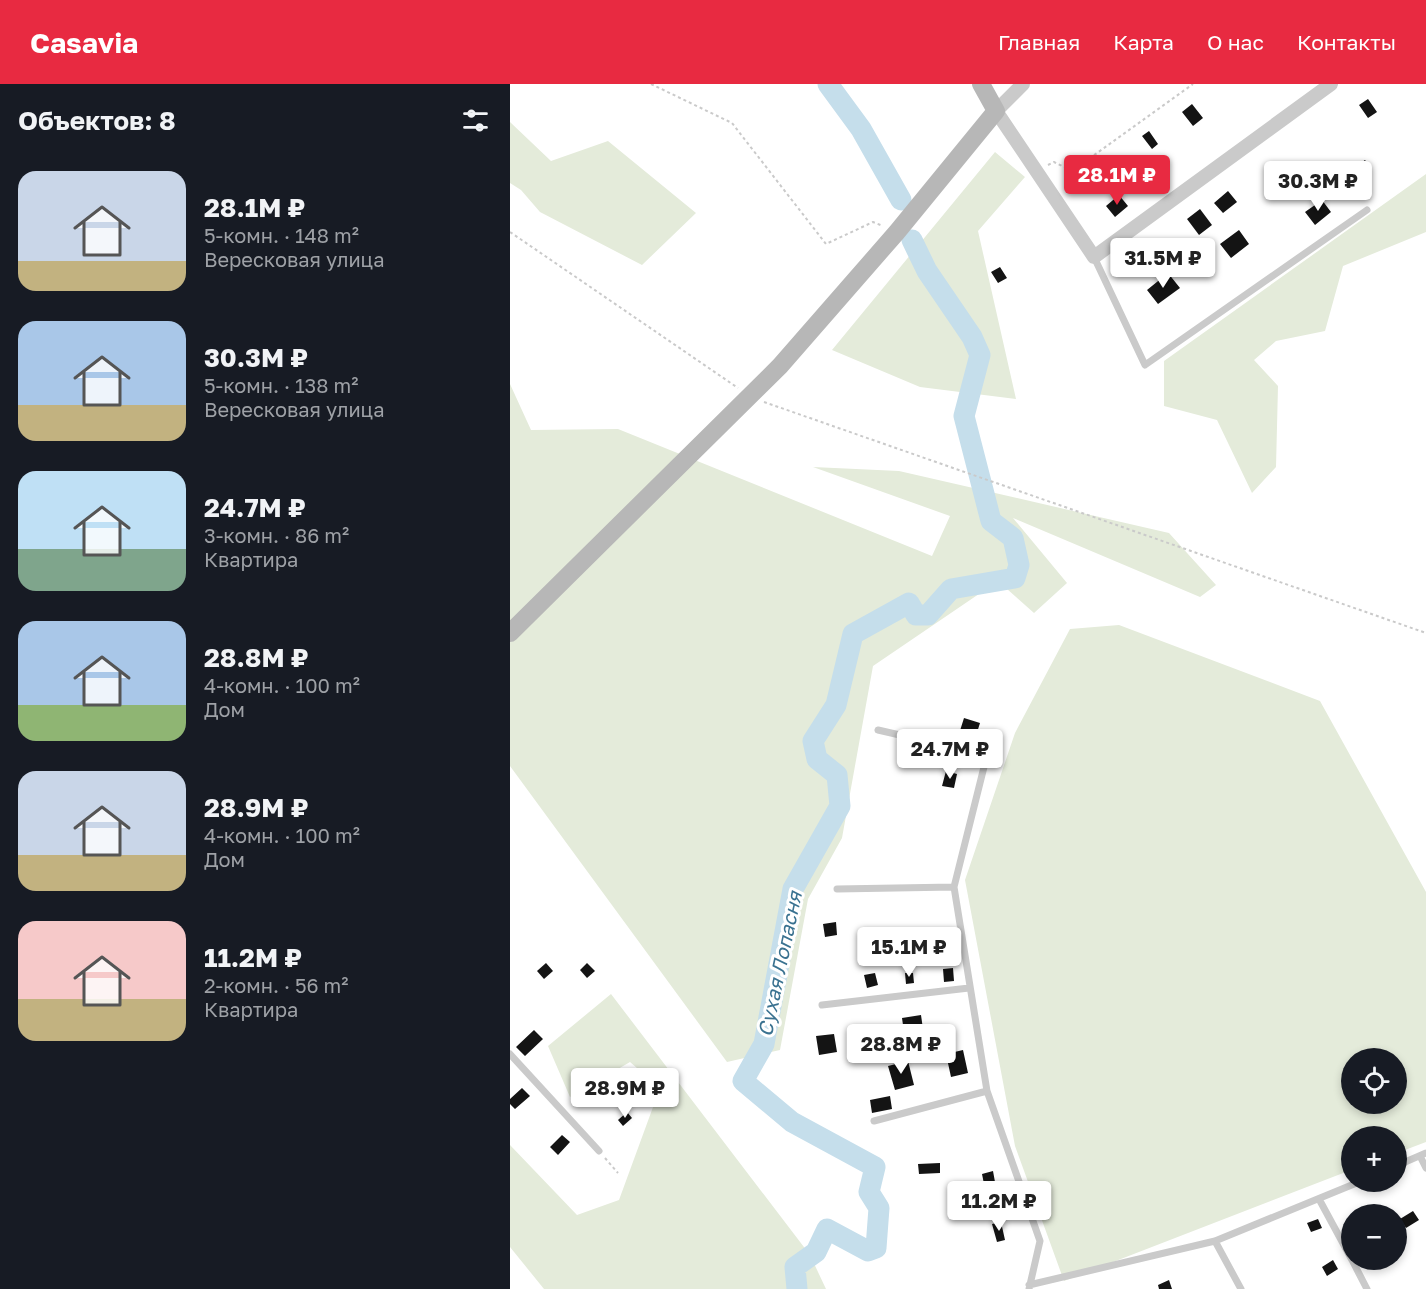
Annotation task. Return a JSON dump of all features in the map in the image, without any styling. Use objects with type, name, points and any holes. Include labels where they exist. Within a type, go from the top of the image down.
[{"type":"street","points":[[981,84],[1035,172],[1094,257],[1331,84]]},
{"type":"street","points":[[510,633],[780,366],[897,232],[996,111],[1023,84]]},
{"type":"lane","points":[[1094,257],[1144,365],[1367,210]]},
{"type":"lane","points":[[878,730],[987,755],[954,887],[987,1091],[1041,1241],[1029,1287],[1215,1241],[1341,1190]]},
{"type":"lane","points":[[837,889],[954,887]]},
{"type":"lane","points":[[822,1005],[969,988]]},
{"type":"lane","points":[[510,1054],[599,1151]]},
{"type":"lane","points":[[874,1121],[987,1091]]},
{"type":"lane","points":[[1407,1162],[1423,1155],[1426,1168]]},
{"type":"lane","points":[[1319,1199],[1341,1240]]},
{"type":"lane","points":[[1215,1241],[1241,1289]]},
{"type":"lane","points":[[1357,1270],[1367,1289]]},
{"type":"path","points":[[651,84],[732,123],[826,244],[873,222],[897,232]]},
{"type":"path","points":[[1035,172],[1054,162],[1072,171],[1193,84]]},
{"type":"path","points":[[510,232],[750,396],[786,411],[1426,633]]},
{"type":"path","points":[[599,1151],[618,1173]]},
{"type":"green space","points":[[510,122],[551,161],[608,141],[696,213],[642,265],[540,212],[521,190],[510,183]]},
{"type":"green space","points":[[995,152],[1025,177],[978,231],[1016,399],[920,387],[832,350]]},
{"type":"green space","points":[[1426,174],[1426,232],[1343,266],[1325,331],[1276,341],[1254,360],[1278,386],[1276,467],[1252,493],[1217,420],[1164,406],[1164,361]]},
{"type":"green space","points":[[510,384],[531,430],[618,429],[932,556],[950,516],[813,467],[899,471],[1169,533],[1216,585],[1200,597],[1013,518],[1067,583],[1034,613],[998,581],[873,666],[842,838],[808,899],[780,1050],[727,1062],[510,766]]},
{"type":"green space","points":[[1119,625],[1320,701],[1426,892],[1426,1142],[1407,1149],[1407,1126],[1341,1126],[1341,1174],[1064,1281],[1015,1146],[965,880],[1015,733],[1070,629]]},
{"type":"green space","points":[[611,994],[810,1255],[826,1289],[544,1289],[510,1247],[510,1145],[577,1215],[619,1200],[660,1088],[630,1062],[570,1097],[548,1046]]},
{"type":"building","points":[[1368,99],[1377,112],[1368,118],[1359,105]]},
{"type":"building","points":[[1192,104],[1203,118],[1193,126],[1182,112]]},
{"type":"building","points":[[1149,131],[1158,144],[1152,149],[1142,136]]},
{"type":"building","points":[[1365,160],[1371,168],[1365,173],[1358,165]]},
{"type":"building","points":[[1096,165],[1105,178],[1088,190],[1079,176]]},
{"type":"building","points":[[1228,191],[1237,202],[1223,213],[1214,203]]},
{"type":"building","points":[[1119,195],[1128,206],[1115,217],[1106,206]]},
{"type":"building","points":[[1322,200],[1331,212],[1315,225],[1305,212]]},
{"type":"building","points":[[1200,209],[1212,225],[1199,235],[1187,219]]},
{"type":"building","points":[[1239,230],[1249,244],[1231,258],[1220,244]]},
{"type":"building","points":[[1000,267],[1007,278],[998,283],[991,272]]},
{"type":"building","points":[[1168,273],[1180,288],[1158,304],[1147,290]]},
{"type":"building","points":[[964,718],[980,723],[974,742],[958,737]]},
{"type":"building","points":[[946,771],[957,774],[954,788],[942,786]]},
{"type":"building","points":[[836,922],[837,935],[825,937],[823,924]]},
{"type":"building","points":[[909,945],[910,960],[895,962],[893,946]]},
{"type":"building","points":[[546,963],[553,971],[544,979],[537,971]]},
{"type":"building","points":[[587,963],[595,971],[587,978],[580,970]]},
{"type":"building","points":[[953,968],[954,981],[944,982],[943,969]]},
{"type":"building","points":[[875,973],[878,985],[867,988],[864,975]]},
{"type":"building","points":[[905,973],[913,973],[914,983],[906,984]]},
{"type":"building","points":[[921,1015],[924,1036],[905,1039],[902,1018]]},
{"type":"building","points":[[534,1030],[543,1039],[525,1056],[516,1047]]},
{"type":"building","points":[[834,1034],[837,1052],[819,1055],[816,1036]]},
{"type":"building","points":[[963,1050],[968,1073],[951,1077],[946,1054]]},
{"type":"building","points":[[908,1061],[914,1085],[895,1090],[888,1066]]},
{"type":"building","points":[[522,1088],[530,1096],[515,1109],[510,1104],[510,1099]]},
{"type":"building","points":[[890,1096],[892,1109],[872,1113],[870,1100]]},
{"type":"building","points":[[627,1112],[632,1118],[623,1126],[618,1120]]},
{"type":"building","points":[[562,1135],[570,1142],[558,1155],[550,1147]]},
{"type":"building","points":[[940,1163],[940,1173],[919,1174],[918,1164]]},
{"type":"building","points":[[993,1171],[995,1182],[984,1184],[982,1174]]},
{"type":"building","points":[[1413,1211],[1419,1220],[1407,1227],[1407,1215]]},
{"type":"building","points":[[1318,1219],[1322,1228],[1311,1232],[1307,1223]]},
{"type":"building","points":[[1001,1222],[1005,1240],[997,1242],[992,1224]]},
{"type":"building","points":[[1333,1260],[1338,1269],[1327,1276],[1322,1267]]},
{"type":"building","points":[[1169,1280],[1172,1289],[1159,1289],[1158,1285]]},
{"type":"waterway","name":"Сухая Лопасня","points":[[828,84],[861,129],[901,200]]},
{"type":"waterway","name":"Сухая Лопасня","points":[[797,1289],[795,1267],[816,1252],[827,1229],[868,1251],[876,1248],[879,1208],[869,1192],[875,1167],[792,1122],[743,1081],[764,1044],[793,889],[840,806],[837,775],[817,759],[813,741],[836,705],[853,634],[909,603],[916,615],[928,615],[951,589],[1015,578],[1019,565],[1013,538],[991,521],[964,416],[980,355],[972,337],[927,271],[912,240]]}]
